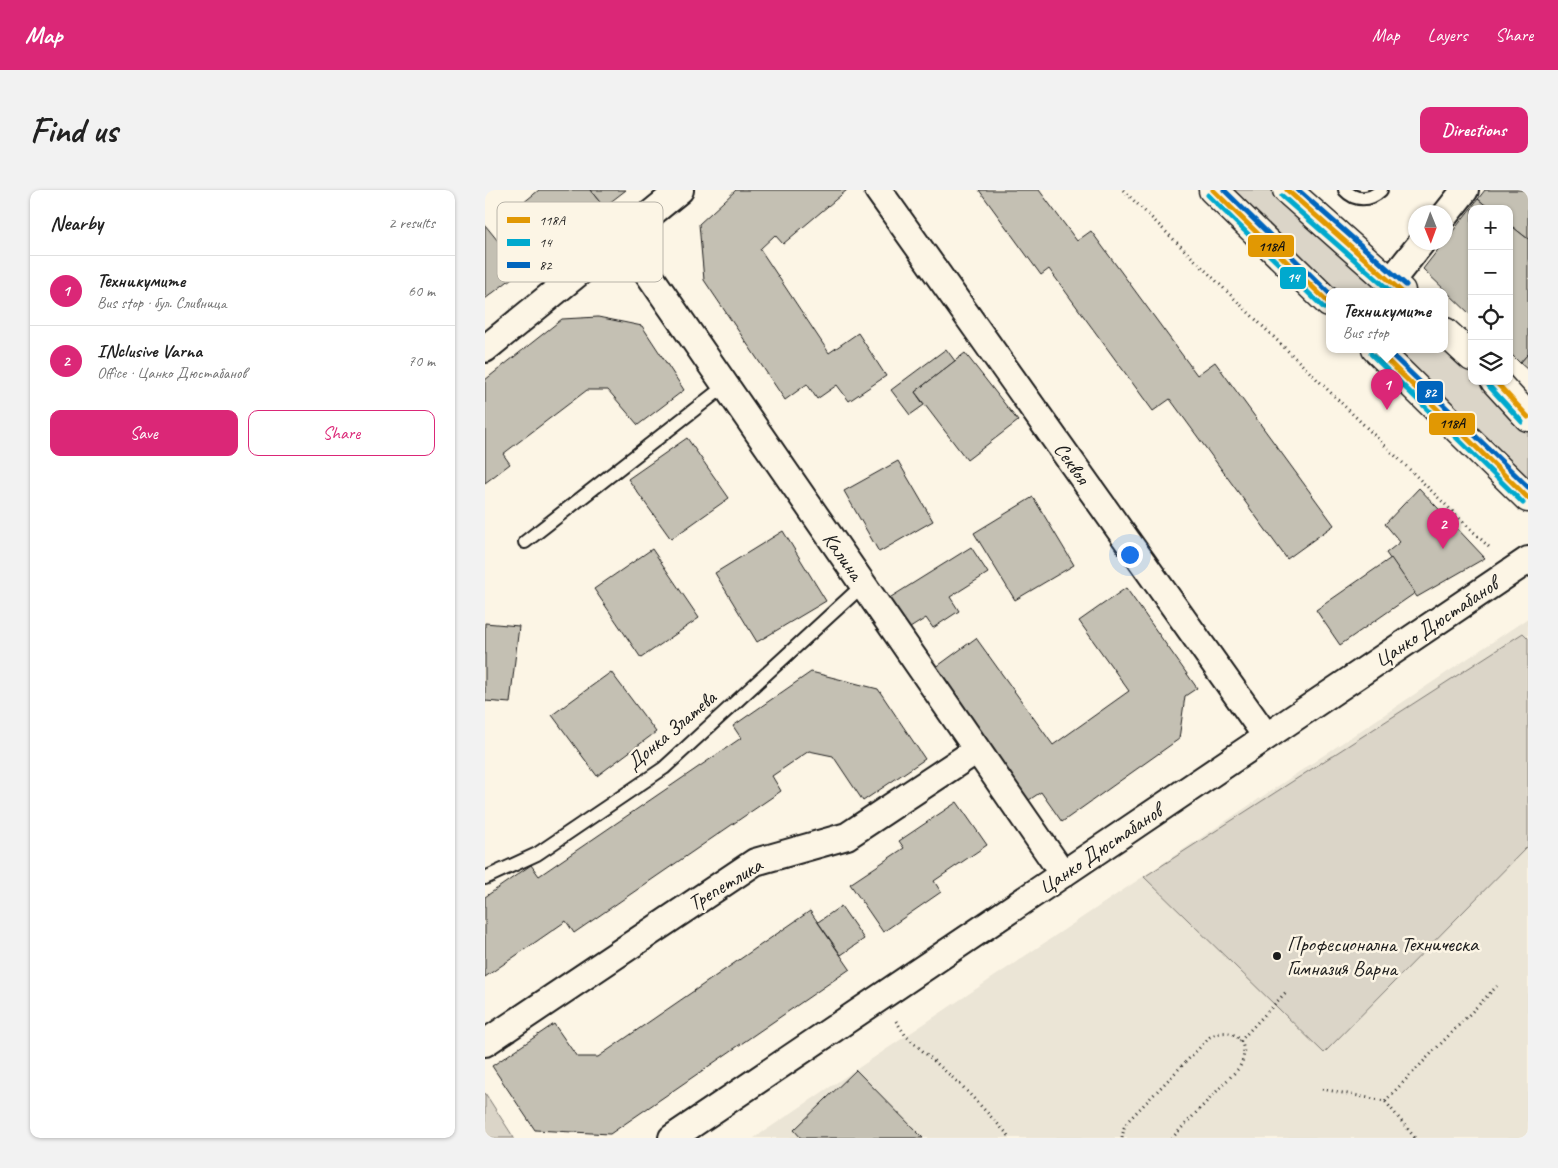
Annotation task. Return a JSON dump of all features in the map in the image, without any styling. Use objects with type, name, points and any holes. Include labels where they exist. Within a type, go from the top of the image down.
[{"type":"main road","points":[[1213,190],[1326,301]]},
{"type":"main road","points":[[1287,190],[1396,286]]},
{"type":"main road","points":[[1448,335],[1468,353]]},
{"type":"main road","points":[[1380,353],[1528,498]]},
{"type":"main road","points":[[1499,385],[1528,416]]},
{"type":"street","points":[[663,204],[680,190]]},
{"type":"street","name":"Секвоя","points":[[878,190],[1266,736]]},
{"type":"street","points":[[1452,205],[1465,190]]},
{"type":"street","points":[[1396,286],[1417,250]]},
{"type":"street","points":[[485,349],[568,282]]},
{"type":"street","name":"Калина","points":[[654,282],[1063,874]]},
{"type":"street","name":"Цанко Дюстабанов","points":[[672,1138],[1520,565]]},
{"type":"street","name":"Трепетлика","points":[[485,1043],[755,862],[847,836],[977,750]]},
{"type":"lane","points":[[1345,190],[1354,197],[1369,198],[1381,190]]},
{"type":"lane","points":[[525,542],[726,385]]},
{"type":"lane","name":"Донка Златева","points":[[485,878],[537,854],[664,768],[863,585]]},
{"type":"path","points":[[1123,190],[1520,565]]},
{"type":"path","points":[[1385,1101],[1497,986]]},
{"type":"path","points":[[1240,1040],[1286,992]]},
{"type":"path","points":[[879,998],[907,1036],[962,1086],[1011,1138]]},
{"type":"path","points":[[1122,1138],[1123,1128],[1127,1122],[1210,1037],[1223,1032],[1235,1036],[1244,1047],[1245,1054],[1239,1068],[1172,1138]]},
{"type":"path","points":[[1321,1089],[1385,1101],[1415,1138]]},
{"type":"shaded area","points":[[1213,190],[1287,190],[1398,288],[1326,288]]},
{"type":"shaded area","points":[[1448,350],[1468,356],[1468,385],[1499,385],[1528,417],[1528,499],[1379,353],[1448,353]]},
{"type":"shaded area","name":"Професионална Техническа Гимназия Варна","points":[[1528,618],[1528,1138],[754,1138],[906,1036]]},
{"type":"shaded area","points":[[1523,633],[1528,638],[1528,846],[1324,1053],[1144,877]]},
{"type":"shaded area","points":[[485,1093],[514,1138],[485,1138]]},
{"type":"building","points":[[539,190],[590,190],[600,202],[524,202]]},
{"type":"building","points":[[590,190],[626,190],[610,202],[600,202]]},
{"type":"building","points":[[736,190],[847,190],[783,244],[775,235],[760,249],[829,353],[858,333],[886,376],[849,401],[837,385],[817,399],[807,384],[785,400],[704,280],[699,224]]},
{"type":"building","points":[[979,190],[1039,190],[1077,241],[1091,231],[1197,375],[1215,362],[1334,525],[1287,559],[1170,399],[1153,411],[1049,269],[1041,275]]},
{"type":"building","points":[[1485,190],[1528,190],[1528,239],[1513,227],[1513,205],[1485,205],[1478,199]]},
{"type":"building","points":[[1478,199],[1485,205],[1473,205]]},
{"type":"building","points":[[1468,212],[1468,312],[1448,293],[1448,288],[1443,288],[1423,269],[1438,250],[1453,250],[1453,231]]},
{"type":"building","points":[[485,225],[497,240],[497,282],[507,282],[485,299]]},
{"type":"building","points":[[1513,227],[1528,239],[1528,354],[1520,363],[1513,356]]},
{"type":"building","points":[[598,317],[642,326],[684,390],[638,425],[608,390],[587,390],[503,454],[510,464],[485,483],[485,380],[562,319]]},
{"type":"building","points":[[946,349],[955,361],[915,392],[924,405],[910,415],[891,390]]},
{"type":"building","points":[[965,353],[1018,421],[967,460],[915,392]]},
{"type":"building","points":[[1528,354],[1528,370],[1520,363]]},
{"type":"building","points":[[687,438],[729,498],[671,539],[628,479]]},
{"type":"building","points":[[898,461],[933,521],[879,552],[844,491]]},
{"type":"building","points":[[1419,488],[1485,558],[1417,597],[1386,553],[1400,542],[1385,524]]},
{"type":"building","points":[[1033,497],[1074,565],[1015,600],[974,533]]},
{"type":"building","points":[[783,531],[826,601],[757,642],[715,573]]},
{"type":"building","points":[[971,547],[988,573],[950,597],[959,611],[933,628],[926,618],[902,633],[883,602]]},
{"type":"building","points":[[652,549],[699,618],[641,658],[594,589]]},
{"type":"building","points":[[1391,558],[1415,593],[1340,645],[1316,610]]},
{"type":"building","points":[[1126,588],[1197,688],[1185,696],[1179,739],[1062,822],[1041,792],[1029,800],[935,668],[976,638],[1053,745],[1129,691],[1079,621]]},
{"type":"building","points":[[485,623],[519,626],[510,703],[485,701]]},
{"type":"building","points":[[611,672],[656,732],[597,776],[552,715]]},
{"type":"building","points":[[811,672],[878,689],[925,759],[863,801],[833,756],[809,751],[772,776],[781,791],[574,933],[566,921],[485,977],[485,897],[531,865],[539,876],[741,738],[733,726]]},
{"type":"building","points":[[957,802],[987,845],[934,881],[941,892],[883,932],[850,884],[904,848],[899,841]]},
{"type":"building","points":[[841,906],[864,939],[841,955],[818,922]]},
{"type":"building","points":[[810,911],[850,969],[610,1134],[535,1130],[492,1066],[554,1024],[577,1057],[598,1057]]},
{"type":"building","points":[[856,1070],[923,1138],[801,1138],[794,1130]]},
{"type":"transit line","name":"118А","points":[[1213,190],[1326,300]]},
{"type":"transit line","name":"82","points":[[1224,190],[1326,290]]},
{"type":"transit line","name":"118А","points":[[1287,190],[1398,288]]},
{"type":"transit line","name":"82","points":[[1298,190],[1406,285]]},
{"type":"transit line","name":"14","points":[[1208,195],[1324,308]]},
{"type":"transit line","name":"14","points":[[1282,196],[1387,288]]},
{"type":"transit line","name":"118А","points":[[1380,353],[1528,498]]},
{"type":"transit line","name":"82","points":[[1390,353],[1528,487]]},
{"type":"transit line","name":"14","points":[[1371,354],[1523,503]]},
{"type":"transit line","name":"118А","points":[[1499,385],[1528,417]]},
{"type":"transit line","name":"14","points":[[1489,386],[1522,422]]},
{"type":"place","name":"Техникумите","points":[[1387,410]]},
{"type":"place","name":"INclusive Varna","points":[[1443,549]]},
{"type":"place","name":"Професионална Техническа Гимназия Варна","points":[[1277,956]]}]
